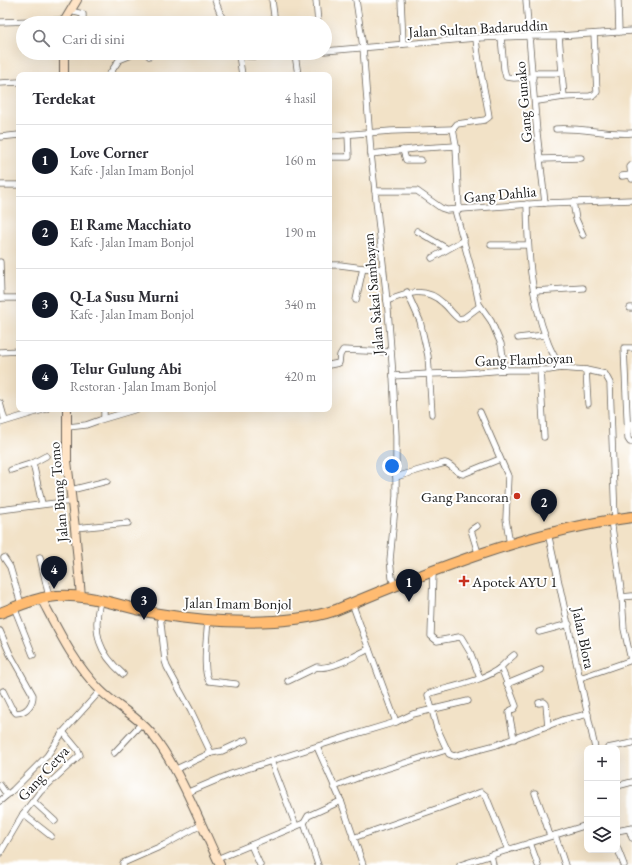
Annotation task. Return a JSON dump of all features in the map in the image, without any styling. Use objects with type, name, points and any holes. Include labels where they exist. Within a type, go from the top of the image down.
[{"type":"highway","name":"Jalan Imam Bonjol","points":[[0,613],[45,597],[64,596],[81,597],[160,615],[208,620],[258,621],[300,619],[320,616],[432,572],[510,545],[548,533],[632,517]]},
{"type":"street","points":[[67,16],[77,0]]},
{"type":"street","points":[[215,0],[221,16]]},
{"type":"street","points":[[272,0],[274,16]]},
{"type":"street","points":[[316,0],[317,16]]},
{"type":"street","name":"Jalan Sakai Sambayan","points":[[356,0],[363,47],[371,154],[387,301],[393,376],[396,436],[396,496],[390,560],[392,578],[395,586]]},
{"type":"street","points":[[401,0],[404,44]]},
{"type":"street","name":"Gang Gunako","points":[[526,0],[545,202]]},
{"type":"street","points":[[618,0],[619,32]]},
{"type":"street","points":[[70,11],[83,14],[83,16]]},
{"type":"street","points":[[0,22],[16,22]]},
{"type":"street","name":"Jalan Sultan Badaruddin","points":[[332,49],[476,38],[559,36],[632,31]]},
{"type":"street","points":[[538,101],[564,97],[594,95],[596,92],[594,34]]},
{"type":"street","points":[[559,36],[564,97]]},
{"type":"street","points":[[501,37],[506,77],[514,78],[561,73]]},
{"type":"street","points":[[332,136],[453,128],[457,124],[485,120],[489,117],[478,58],[476,38]]},
{"type":"street","points":[[64,60],[64,72]]},
{"type":"street","points":[[111,72],[119,60]]},
{"type":"street","points":[[239,60],[241,72]]},
{"type":"street","points":[[298,60],[298,72]]},
{"type":"street","points":[[0,83],[16,82]]},
{"type":"street","points":[[453,128],[456,146],[457,210],[480,306],[490,321],[501,344],[505,370]]},
{"type":"street","points":[[556,129],[565,128],[632,133]]},
{"type":"street","points":[[332,157],[349,157],[348,134]]},
{"type":"street","points":[[0,137],[16,136]]},
{"type":"street","points":[[371,154],[439,146],[456,146]]},
{"type":"street","points":[[403,150],[406,160],[422,160]]},
{"type":"street","points":[[541,159],[581,158]]},
{"type":"street","points":[[622,176],[632,177],[630,167],[632,165]]},
{"type":"street","points":[[0,185],[16,185]]},
{"type":"street","name":"Gang Dahlia","points":[[375,191],[417,191],[441,208],[448,210],[545,202],[632,200]]},
{"type":"street","points":[[573,202],[574,211],[583,235]]},
{"type":"street","points":[[528,204],[528,245],[538,314],[545,335],[561,368]]},
{"type":"street","points":[[417,231],[446,248]]},
{"type":"street","points":[[432,258],[446,248],[464,240]]},
{"type":"street","points":[[492,245],[528,245]]},
{"type":"street","points":[[0,262],[1,298],[16,298]]},
{"type":"street","points":[[332,265],[383,269]]},
{"type":"street","points":[[356,300],[363,268]]},
{"type":"street","points":[[534,292],[583,288]]},
{"type":"street","points":[[387,301],[407,292],[420,292],[440,300],[459,318],[464,318],[480,306]]},
{"type":"street","points":[[407,292],[420,321],[428,356],[432,414]]},
{"type":"street","points":[[518,338],[545,335]]},
{"type":"street","points":[[632,348],[624,348],[628,439],[632,442]]},
{"type":"street","points":[[332,364],[339,363],[340,355],[343,350],[390,352]]},
{"type":"street","points":[[0,352],[16,351]]},
{"type":"street","name":"Gang Flamboyan","points":[[393,376],[505,370],[548,370],[561,368],[586,370],[606,374],[610,383],[613,520]]},
{"type":"street","points":[[540,369],[544,438]]},
{"type":"street","points":[[586,370],[588,404]]},
{"type":"street","points":[[625,385],[632,384]]},
{"type":"street","points":[[0,403],[2,422],[36,412]]},
{"type":"street","name":"Jalan Bung Tomo","points":[[67,412],[67,461],[81,597]]},
{"type":"street","points":[[104,412],[104,418]]},
{"type":"street","points":[[68,427],[86,425],[126,412]]},
{"type":"street","points":[[480,412],[508,476],[506,519],[510,545]]},
{"type":"street","points":[[11,470],[33,463],[46,456]]},
{"type":"street","points":[[396,477],[445,463],[449,464],[459,473],[463,474],[500,459]]},
{"type":"street","points":[[33,463],[42,504]]},
{"type":"street","points":[[71,490],[107,481]]},
{"type":"street","points":[[0,510],[72,501]]},
{"type":"street","points":[[580,678],[632,660],[624,629],[622,597],[613,520]]},
{"type":"street","points":[[75,528],[128,523]]},
{"type":"street","points":[[477,526],[471,530],[479,556]]},
{"type":"street","name":"Jalan Blora","points":[[548,533],[594,745]]},
{"type":"street","points":[[40,557],[45,597],[68,648],[85,672],[101,690],[151,732],[168,758],[218,862],[251,845],[304,823],[308,816],[341,801]]},
{"type":"street","points":[[4,558],[10,567],[18,606],[33,655]]},
{"type":"street","points":[[432,572],[431,636],[437,641],[461,637],[470,652],[480,678]]},
{"type":"street","points":[[622,597],[632,596]]},
{"type":"street","points":[[100,601],[97,635],[105,655],[123,674]]},
{"type":"street","points":[[352,604],[396,722]]},
{"type":"street","points":[[160,615],[167,667],[191,710],[211,753]]},
{"type":"street","points":[[208,620],[205,663],[208,680],[236,684]]},
{"type":"street","points":[[539,632],[568,624]]},
{"type":"street","points":[[0,631],[10,654],[33,696],[33,700],[27,709],[16,713],[3,692]]},
{"type":"street","points":[[288,681],[317,667],[323,668],[348,659],[369,649]]},
{"type":"street","points":[[514,655],[501,667],[480,678],[430,693],[428,696],[430,709],[446,750],[449,754],[454,756],[496,745],[564,720],[588,714]]},
{"type":"street","points":[[501,667],[516,706],[510,710],[514,739]]},
{"type":"street","points":[[507,684],[541,670]]},
{"type":"street","points":[[0,801],[47,756],[63,732],[101,690]]},
{"type":"street","points":[[186,793],[231,774],[396,722],[413,714],[430,709],[468,702]]},
{"type":"street","points":[[539,703],[544,702],[546,704],[548,726]]},
{"type":"street","points":[[114,753],[141,724]]},
{"type":"street","name":"Gang Cetya","points":[[0,853],[32,801],[80,755],[78,750],[63,732]]},
{"type":"street","points":[[174,770],[211,753],[222,751],[246,740]]},
{"type":"street","points":[[620,746],[632,743]]},
{"type":"street","points":[[317,747],[341,801],[363,865]]},
{"type":"street","points":[[334,787],[357,778],[446,750]]},
{"type":"street","points":[[271,761],[296,826]]},
{"type":"street","points":[[620,785],[632,782]]},
{"type":"street","points":[[0,785],[7,795]]},
{"type":"street","points":[[353,838],[482,792],[486,796],[508,850]]},
{"type":"street","points":[[535,793],[565,865]]},
{"type":"street","points":[[32,801],[55,821]]},
{"type":"street","points":[[23,814],[51,836]]},
{"type":"street","points":[[304,823],[318,865]]},
{"type":"street","points":[[123,865],[123,863],[201,825]]},
{"type":"street","points":[[460,865],[584,826]]},
{"type":"street","points":[[620,831],[630,829],[632,838]]},
{"type":"street","points":[[530,843],[538,865]]},
{"type":"street","points":[[251,845],[260,865]]},
{"type":"street","points":[[619,853],[624,865]]},
{"type":"street","points":[[491,855],[493,865]]},
{"type":"place","name":"Gang Pancoran","points":[[517,496]]},
{"type":"place","name":"El Rame Macchiato","points":[[544,522]]},
{"type":"place","name":"Apotek AYU 1","points":[[464,581]]},
{"type":"place","name":"Telur Gulung Abi","points":[[54,589]]},
{"type":"place","name":"Love Corner","points":[[409,602]]},
{"type":"place","name":"Q-La Susu Murni","points":[[144,620]]}]
